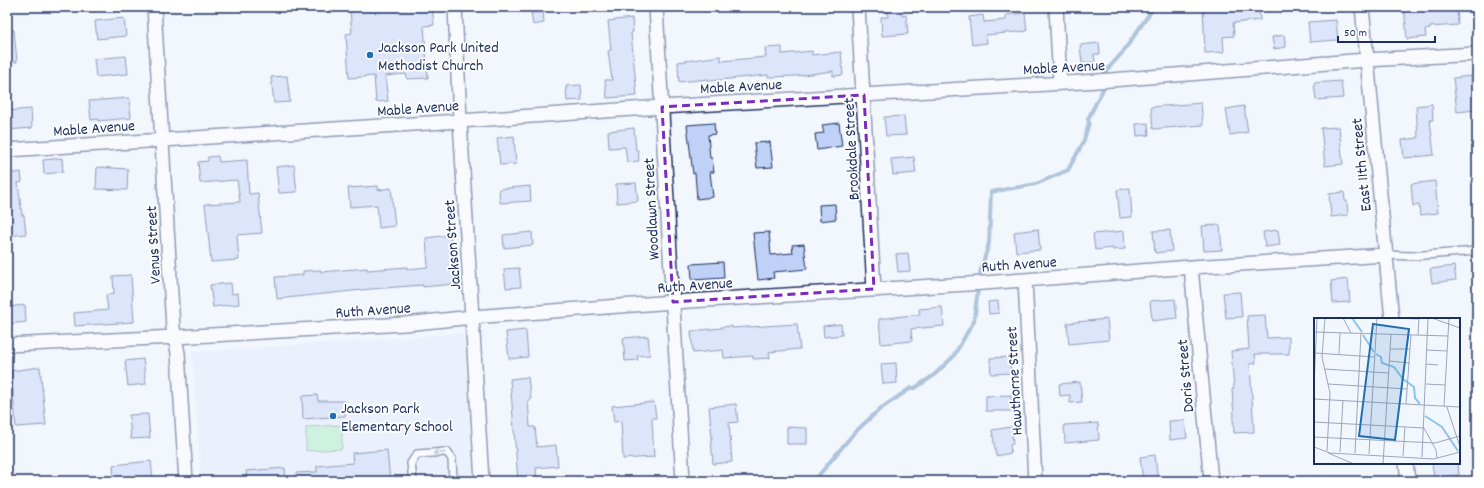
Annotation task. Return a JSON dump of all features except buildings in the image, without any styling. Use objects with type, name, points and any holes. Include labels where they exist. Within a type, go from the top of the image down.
[{"type":"street","name":"Venus Street","points":[[154,7],[175,338],[178,353],[186,481]]},
{"type":"street","name":"Jackson Street","points":[[455,7],[460,121],[482,481]]},
{"type":"street","name":"Woodlawn Street","points":[[656,7],[683,481]]},
{"type":"street","name":"Brookdale Street","points":[[858,7],[874,289]]},
{"type":"street","points":[[1056,7],[1060,83]]},
{"type":"street","name":"East 11th Street","points":[[1362,7],[1392,318]]},
{"type":"street","name":"Mable Avenue","points":[[7,150],[662,107],[1098,81],[1366,60],[1477,54]]},
{"type":"street","name":"Ruth Avenue","points":[[7,345],[175,338],[405,324],[473,317],[672,302],[984,283],[1191,267],[1386,255]]},
{"type":"street","name":"Doris Street","points":[[1191,267],[1211,481]]},
{"type":"street","name":"Hawthorne Street","points":[[1025,280],[1035,481]]},
{"type":"street","points":[[1406,464],[1408,481]]},
{"type":"lane","points":[[1386,255],[1411,256],[1477,251]]},
{"type":"lane","points":[[412,481],[411,462],[417,454],[446,452],[452,459],[454,481]]},
{"type":"highlighted area","points":[[864,95],[874,289],[673,302],[662,107]]},
{"type":"shaded area","name":"Jackson Park Elementary School","points":[[464,333],[474,481],[201,481],[192,352]]},
{"type":"green space","points":[[342,425],[342,449],[306,451],[306,427]]},
{"type":"waterway","points":[[1105,72],[1123,52],[1154,7]]},
{"type":"waterway","points":[[814,481],[854,433],[880,409],[911,388],[915,388],[933,376],[953,357],[974,321],[980,273],[989,243],[991,192],[1036,184],[1068,170],[1083,143],[1089,123],[1088,119],[1103,89]]},
{"type":"place","name":"Jackson Park United Methodist Church","points":[[370,55]]},
{"type":"place","name":"Jackson Park Elementary School","points":[[333,416]]}]
